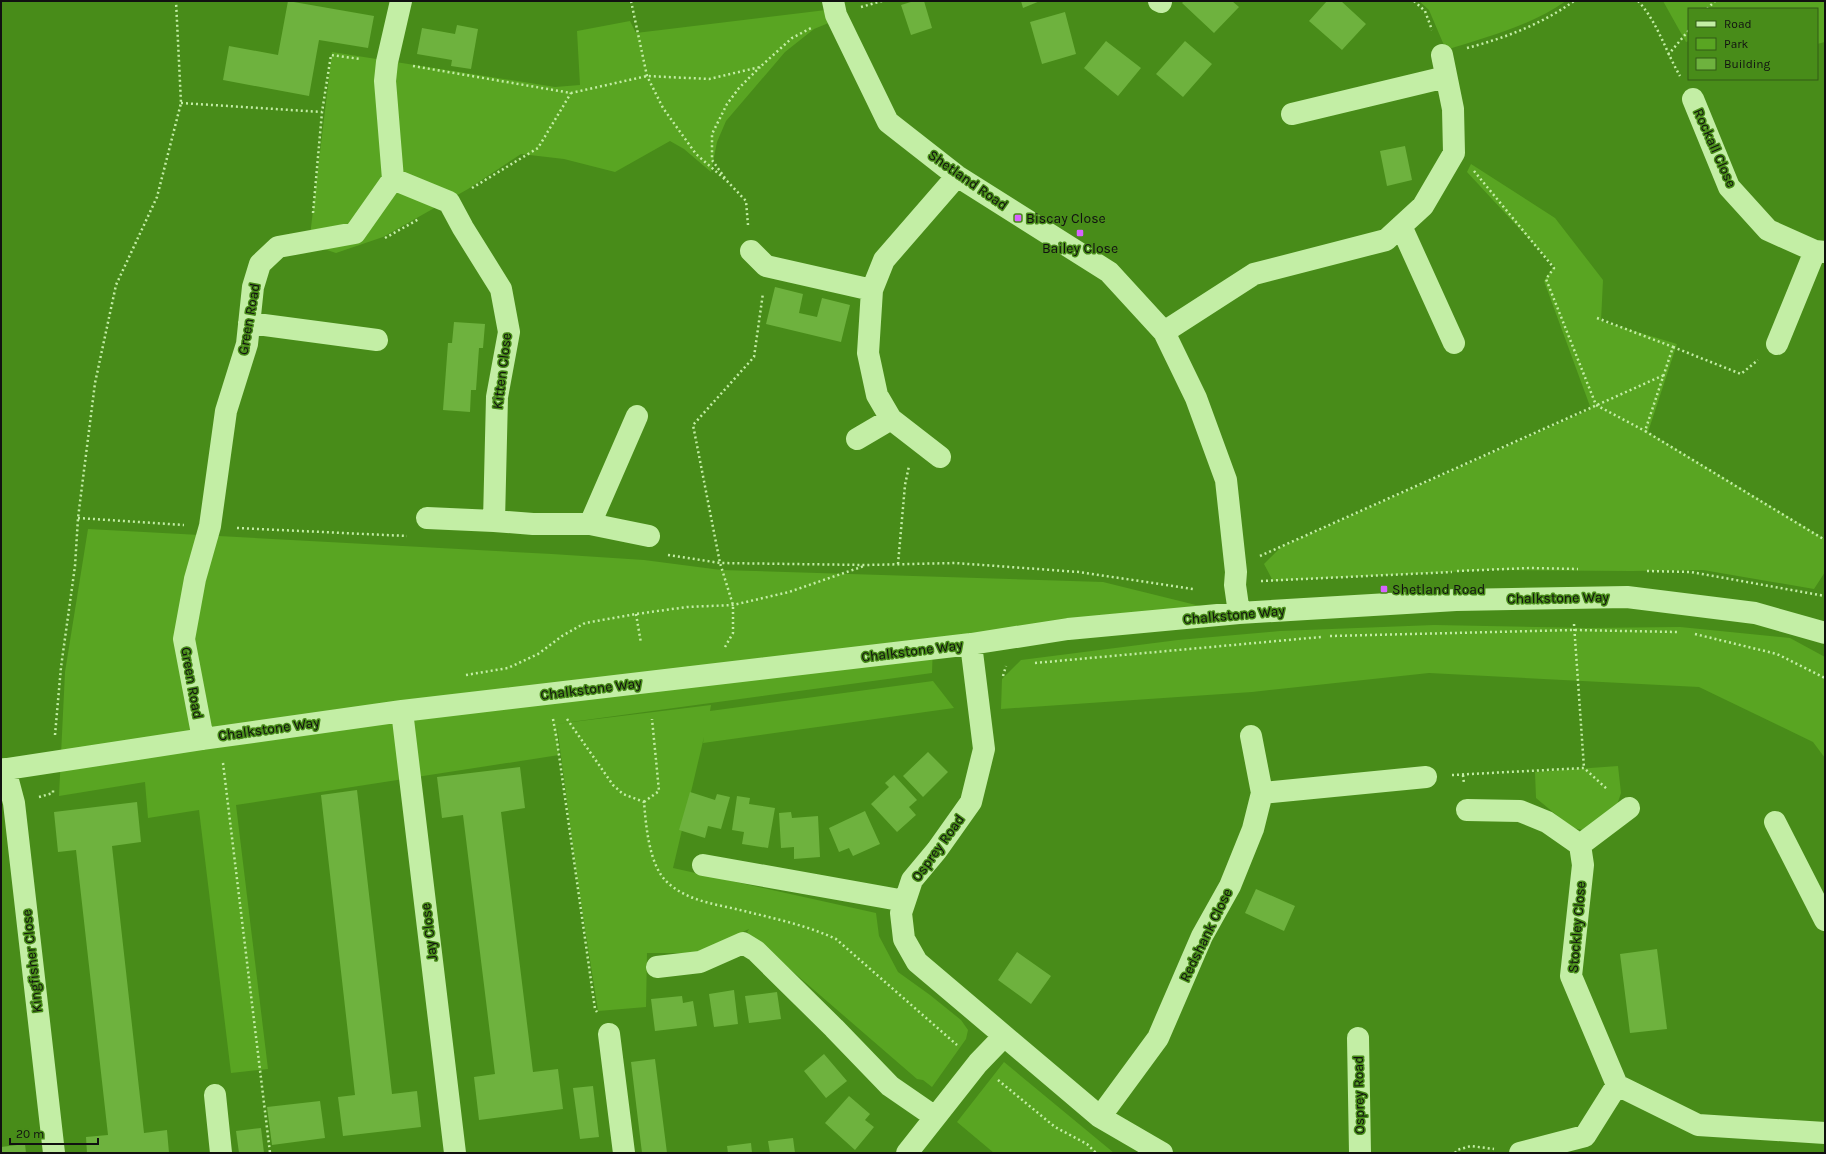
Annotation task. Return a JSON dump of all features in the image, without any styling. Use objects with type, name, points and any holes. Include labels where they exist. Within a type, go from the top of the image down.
[{"type":"street","points":[[393,179],[386,81],[387,62],[401,1]]},
{"type":"street","name":"Shetland Road","points":[[834,8],[888,122],[957,176],[1109,272],[1164,332],[1196,398],[1226,480],[1236,572],[1235,585],[1239,613]]},
{"type":"street","points":[[1164,332],[1254,274],[1386,240],[1423,206],[1454,153],[1453,109],[1442,55]]},
{"type":"street","points":[[1292,114],[1446,77]]},
{"type":"street","name":"Rockall Close","points":[[1693,99],[1729,187],[1768,230],[1820,252],[1777,344]]},
{"type":"street","points":[[940,457],[891,419],[877,395],[868,353],[872,290],[884,260],[957,176]]},
{"type":"street","name":"Green Road","points":[[203,739],[184,639],[195,579],[210,526],[226,411],[247,344],[253,288],[260,264],[278,247],[355,233],[393,179]]},
{"type":"street","name":"Kitten Close","points":[[393,179],[449,202],[463,228],[501,289],[509,332],[497,398],[494,521]]},
{"type":"street","points":[[1401,226],[1454,343]]},
{"type":"street","points":[[758,259],[872,290]]},
{"type":"street","points":[[249,323],[376,340]]},
{"type":"street","points":[[590,524],[637,416]]},
{"type":"street","points":[[857,439],[891,419]]},
{"type":"street","points":[[427,518],[533,524],[590,524],[649,536]]},
{"type":"street","name":"Chalkstone Way","points":[[3,770],[203,739],[402,711],[971,644],[1068,629],[1239,613],[1456,600],[1627,596],[1755,613],[1825,633]]},
{"type":"street","name":"Osprey Road","points":[[971,644],[984,749],[971,802],[937,850],[912,880],[901,913],[904,938],[917,962],[1100,1117],[1162,1153]]},
{"type":"street","name":"Jay Close","points":[[402,711],[455,1153]]},
{"type":"street","name":"Redshank Close","points":[[1100,1117],[1158,1038],[1202,936],[1230,886],[1253,829],[1262,793],[1251,736]]},
{"type":"street","name":"Kingfisher Close","points":[[3,770],[14,803],[54,1153]]},
{"type":"street","points":[[1262,793],[1426,777]]},
{"type":"street","points":[[1467,810],[1520,811],[1547,822],[1580,845],[1629,808]]},
{"type":"street","points":[[1775,822],[1825,920]]},
{"type":"street","name":"Stockley Close","points":[[1580,845],[1582,865],[1571,976],[1617,1085]]},
{"type":"street","points":[[703,865],[905,901]]},
{"type":"street","points":[[657,967],[700,962],[743,943],[756,950],[890,1086],[935,1117]]},
{"type":"street","points":[[609,1034],[624,1153]]},
{"type":"street","points":[[907,1153],[978,1063],[1004,1036]]},
{"type":"street","name":"Osprey Road","points":[[1358,1038],[1360,1153]]},
{"type":"street","points":[[1520,1153],[1585,1136],[1617,1085],[1698,1125],[1825,1133]]},
{"type":"street","points":[[215,1095],[221,1153]]},
{"type":"path","points":[[14,803],[53,793],[60,667],[75,566],[78,518],[95,383],[116,285],[157,197],[182,104],[176,1]]},
{"type":"path","points":[[631,1],[647,76],[664,108],[696,154],[728,182],[746,201],[758,259],[754,357],[693,425],[720,562],[733,605],[733,633],[722,654],[725,673]]},
{"type":"path","points":[[728,182],[712,160],[712,134],[727,104],[739,88],[792,38],[834,8],[882,1]]},
{"type":"path","points":[[1414,1],[1425,11],[1442,55],[1500,39],[1555,14],[1574,1]]},
{"type":"path","points":[[1638,1],[1649,12],[1668,55],[1693,99]]},
{"type":"path","points":[[1668,55],[1688,31]]},
{"type":"path","points":[[571,93],[647,76],[709,79],[760,67]]},
{"type":"path","points":[[182,104],[322,112]]},
{"type":"path","points":[[1454,153],[1473,170],[1554,268],[1546,279],[1596,405],[1645,431],[1825,540]]},
{"type":"path","points":[[1597,318],[1741,374],[1777,344]]},
{"type":"path","points":[[1645,431],[1673,347]]},
{"type":"path","points":[[1258,556],[1664,375]]},
{"type":"path","points":[[898,564],[905,486],[915,438]]},
{"type":"path","points":[[78,518],[408,536]]},
{"type":"path","points":[[720,562],[866,565],[955,563],[1079,572],[1194,589]]},
{"type":"path","points":[[463,675],[508,668],[538,654],[562,636],[585,623],[687,607],[733,605],[789,592],[866,565]]},
{"type":"path","points":[[1691,572],[1825,596]]},
{"type":"path","points":[[1265,576],[1270,580]]},
{"type":"path","points":[[1573,598],[1584,768],[1629,808]]},
{"type":"path","points":[[636,614],[641,643]]},
{"type":"path","points":[[1030,663],[1325,636],[1574,630],[1678,632]]},
{"type":"path","points":[[1694,634],[1777,654],[1825,678]]},
{"type":"path","points":[[977,698],[998,696],[1006,666],[1014,665]]},
{"type":"path","points":[[564,715],[613,785],[622,794],[644,802]]},
{"type":"path","points":[[552,717],[557,741],[595,1009],[609,1034]]},
{"type":"path","points":[[644,802],[659,791],[652,718]]},
{"type":"path","points":[[223,762],[270,1153]]},
{"type":"path","points":[[1426,777],[1584,768]]},
{"type":"path","points":[[644,802],[646,834],[655,863],[667,882],[695,899],[716,906],[739,910],[821,932],[836,939],[900,997],[1055,1127],[1087,1144],[1096,1153]]},
{"type":"path","points":[[1455,1153],[1457,1150],[1471,1146],[1498,1150]]},
{"type":"green space","points":[[1419,1],[1566,1],[1552,10],[1523,24],[1446,50],[1429,10]]},
{"type":"green space","points":[[1663,1],[1825,1],[1825,42],[1818,44],[1818,8],[1688,8],[1688,41],[1686,42]]},
{"type":"green space","points":[[826,10],[831,22],[814,29],[785,52],[726,121],[717,142],[711,172],[684,149],[670,141],[615,172],[564,159],[521,154],[468,189],[383,237],[336,253],[309,244],[332,52],[555,87],[580,85],[577,31],[630,21],[636,33]]},
{"type":"green space","points":[[1471,164],[1555,218],[1603,280],[1601,321],[1677,344],[1648,432],[1825,539],[1825,572],[1814,589],[1703,570],[1487,570],[1273,581],[1264,564],[1281,547],[1591,409],[1544,281],[1554,266],[1467,172]]},
{"type":"green space","points":[[88,529],[552,554],[644,560],[721,570],[1103,582],[1200,606],[933,643],[932,673],[556,724],[711,705],[710,711],[933,681],[954,708],[703,743],[704,737],[673,868],[876,913],[879,936],[898,972],[961,1020],[968,1030],[966,1039],[932,1087],[923,1080],[917,1079],[747,932],[749,929],[696,953],[647,953],[646,1007],[598,1011],[577,877],[557,726],[559,755],[236,805],[268,1069],[231,1073],[199,810],[148,818],[145,782],[59,796],[65,672]]},
{"type":"green space","points":[[1434,625],[1587,628],[1680,627],[1790,638],[1825,657],[1825,758],[1813,742],[1699,687],[1429,673],[1252,692],[1001,709],[1002,679],[1021,660],[1178,640],[1280,631]]},
{"type":"green space","points":[[1618,766],[1621,793],[1616,808],[1583,830],[1572,828],[1536,798],[1535,772]]},
{"type":"green space","points":[[1004,1062],[1114,1153],[994,1153],[957,1122]]},
{"type":"building","points":[[288,1],[374,16],[368,48],[319,40],[309,96],[223,80],[229,46],[278,55]]},
{"type":"building","points":[[914,1],[924,1],[932,28],[911,35],[901,5]]},
{"type":"building","points":[[1021,1],[1040,1],[1023,8]]},
{"type":"building","points":[[1184,1],[1232,1],[1239,7],[1214,33],[1182,3]]},
{"type":"building","points":[[1327,1],[1341,1],[1366,24],[1342,50],[1309,21]]},
{"type":"building","points":[[1065,12],[1076,54],[1042,64],[1030,22]]},
{"type":"building","points":[[457,25],[478,29],[471,69],[451,66],[452,60],[417,54],[422,28],[455,34]]},
{"type":"building","points":[[1106,41],[1141,68],[1118,96],[1084,68]]},
{"type":"building","points":[[1185,41],[1212,64],[1183,97],[1156,74]]},
{"type":"building","points":[[1405,146],[1412,180],[1387,186],[1380,151]]},
{"type":"building","points":[[775,287],[803,294],[799,313],[817,317],[822,298],[850,305],[841,342],[766,324]]},
{"type":"building","points":[[454,322],[485,324],[483,348],[479,348],[476,390],[471,390],[470,412],[443,410],[448,343],[452,343]]},
{"type":"building","points":[[928,752],[948,772],[923,797],[903,776]]},
{"type":"building","points":[[520,767],[525,808],[501,812],[533,1072],[558,1069],[563,1109],[479,1120],[474,1077],[495,1074],[463,815],[442,818],[437,777]]},
{"type":"building","points":[[894,775],[917,800],[909,807],[916,815],[897,832],[871,804],[889,787],[885,783]]},
{"type":"building","points":[[357,790],[392,1094],[417,1091],[421,1127],[343,1136],[338,1097],[355,1095],[321,795]]},
{"type":"building","points":[[690,792],[715,800],[717,794],[730,797],[721,829],[708,826],[705,838],[679,830]]},
{"type":"building","points":[[737,796],[750,798],[749,804],[775,808],[768,848],[742,844],[744,832],[732,830]]},
{"type":"building","points":[[137,802],[141,842],[112,846],[144,1133],[167,1130],[169,1153],[87,1153],[86,1137],[108,1135],[76,850],[58,852],[54,812]]},
{"type":"building","points":[[865,811],[880,844],[853,856],[849,848],[839,852],[829,828]]},
{"type":"building","points":[[791,812],[792,818],[818,816],[820,857],[794,859],[794,847],[781,848],[779,813]]},
{"type":"building","points":[[1256,889],[1295,906],[1284,931],[1245,913]]},
{"type":"building","points":[[1657,949],[1667,1029],[1630,1033],[1620,954]]},
{"type":"building","points":[[1017,952],[1051,976],[1031,1004],[998,980]]},
{"type":"building","points":[[734,990],[738,1024],[714,1027],[709,994]]},
{"type":"building","points":[[777,992],[781,1019],[749,1023],[745,996]]},
{"type":"building","points":[[682,996],[683,1003],[693,1001],[697,1026],[655,1031],[651,999]]},
{"type":"building","points":[[824,1054],[847,1081],[826,1098],[804,1071]]},
{"type":"building","points":[[655,1059],[667,1153],[642,1153],[631,1062]]},
{"type":"building","points":[[593,1086],[599,1137],[580,1139],[573,1088]]},
{"type":"building","points":[[849,1096],[870,1114],[865,1120],[874,1127],[855,1150],[825,1123]]},
{"type":"building","points":[[320,1101],[325,1138],[272,1145],[267,1107]]},
{"type":"building","points":[[261,1128],[264,1153],[239,1153],[236,1131]]},
{"type":"building","points":[[793,1138],[795,1153],[770,1153],[768,1141]]},
{"type":"building","points":[[751,1143],[752,1153],[728,1153],[727,1146]]},
{"type":"building","points":[[25,1144],[26,1153],[1,1153],[1,1147]]},
{"type":"place","name":"Biscay Close","points":[[1018,218]]},
{"type":"place","name":"Bailey Close","points":[[1080,233]]},
{"type":"place","name":"Shetland Road","points":[[1384,589]]}]
